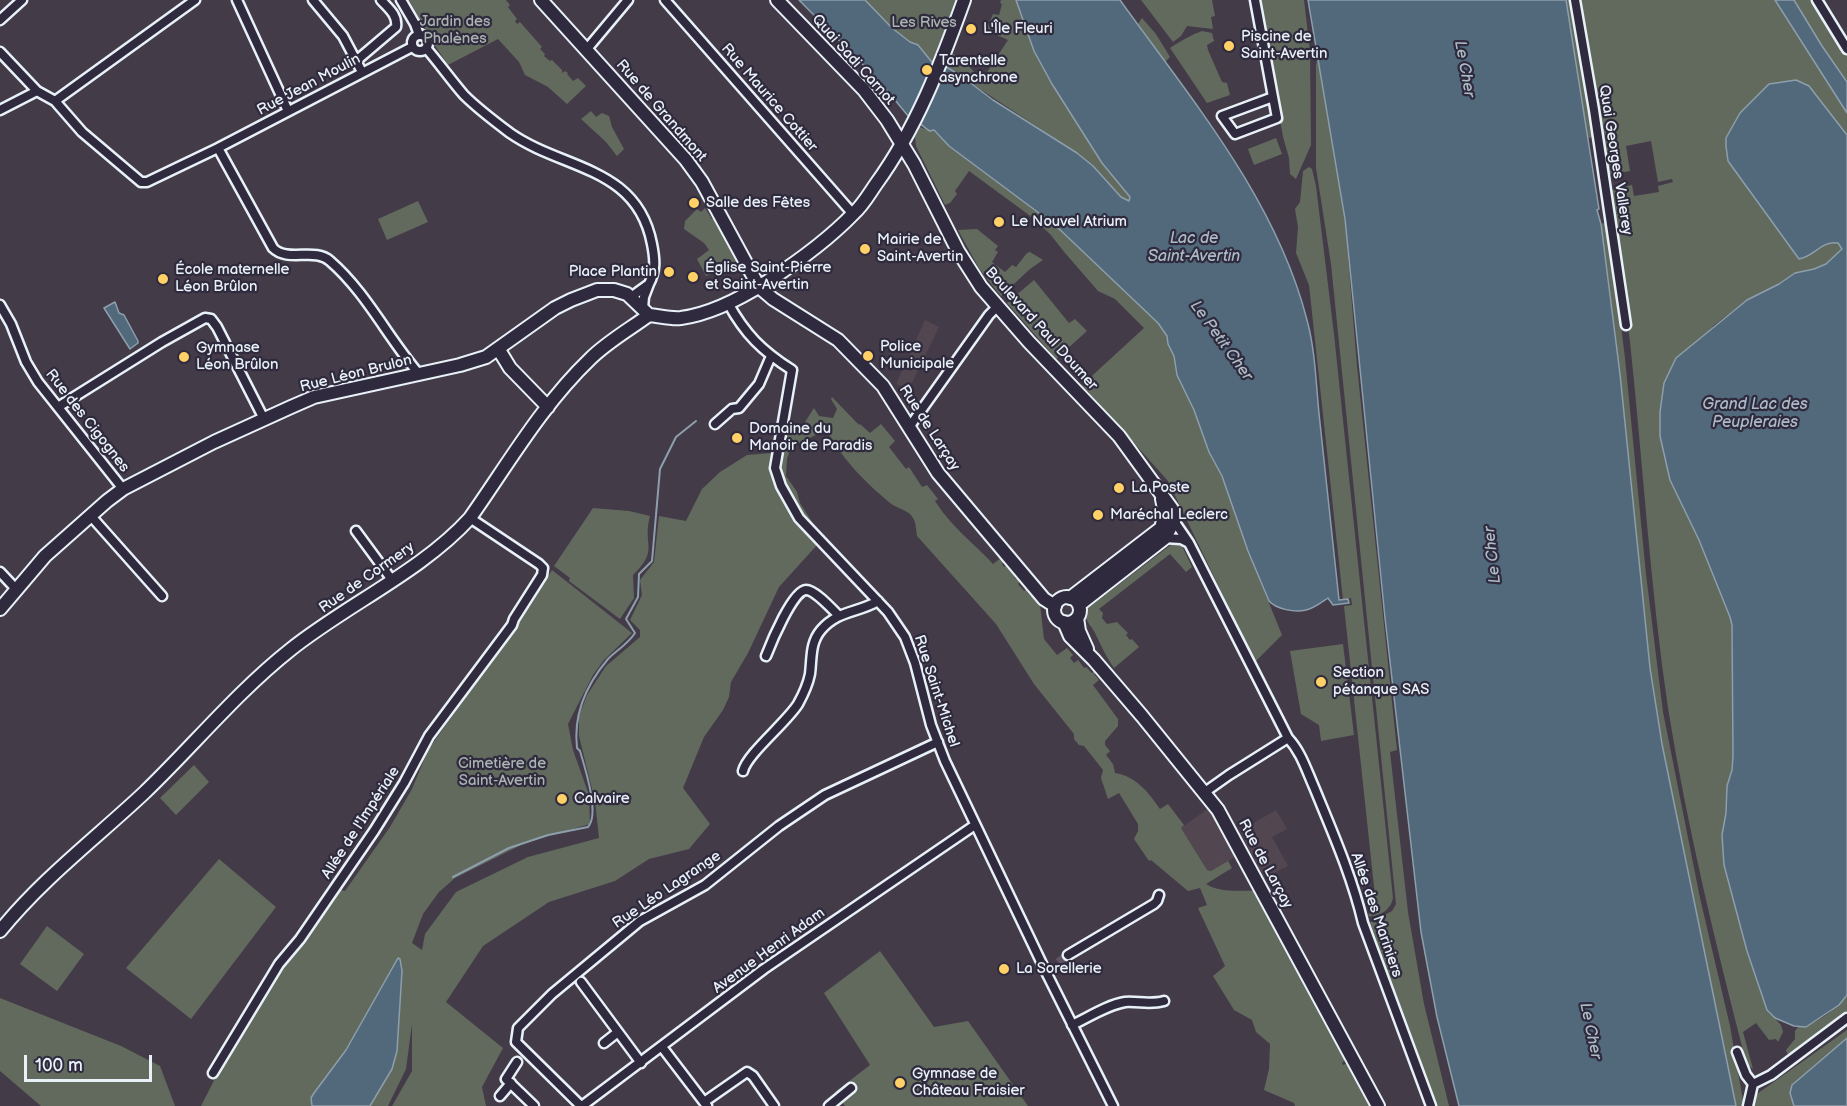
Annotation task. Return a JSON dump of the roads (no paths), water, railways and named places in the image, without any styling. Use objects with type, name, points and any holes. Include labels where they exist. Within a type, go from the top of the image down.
[{"type":"main road","name":"Rue de Grandmont","points":[[541,0],[672,144],[702,182],[759,286]]},
{"type":"main road","name":"Quai Sadi Carnot","points":[[777,0],[864,90],[903,144]]},
{"type":"main road","points":[[646,312],[682,318],[728,303],[790,267],[853,214],[903,144],[939,64],[964,0]]},
{"type":"main road","name":"Boulevard Paul Doumer","points":[[903,144],[966,265],[997,307],[1119,436],[1172,509],[1174,521]]},
{"type":"main road","name":"Rue de Larçay","points":[[759,286],[773,299],[838,340],[884,386],[938,473],[1044,599],[1055,606],[1055,615],[1072,611],[1092,658],[1205,792],[1223,819],[1378,1106]]},
{"type":"main road","name":"Rue Léon Brulon","points":[[0,609],[45,556],[123,489],[264,419],[314,397],[477,360],[499,350],[542,317],[572,300],[597,290],[609,289],[631,297],[646,312]]},
{"type":"main road","name":"Rue de Cormery","points":[[0,932],[26,901],[145,792],[259,677],[291,649],[392,580],[458,530],[470,518],[548,407],[577,372],[646,312]]},
{"type":"main road","points":[[499,350],[510,368],[548,407]]},
{"type":"main road","points":[[1072,611],[1161,528],[1165,520],[1165,507],[1158,489]]},
{"type":"main road","points":[[1072,611],[1165,538],[1174,521]]},
{"type":"main road","points":[[1055,606],[1062,598],[1072,611]]},
{"type":"street","points":[[0,20],[22,0]]},
{"type":"street","points":[[0,52],[37,91],[55,100],[195,0]]},
{"type":"street","points":[[237,0],[288,111]]},
{"type":"street","points":[[313,0],[341,33],[362,72]]},
{"type":"street","points":[[356,61],[396,27],[395,16],[381,0]]},
{"type":"street","points":[[401,0],[418,34],[427,39],[426,48],[419,51],[412,47],[412,39],[418,34]]},
{"type":"street","points":[[587,49],[628,0]]},
{"type":"street","name":"Rue Maurice Cottier","points":[[665,0],[853,214]]},
{"type":"street","points":[[1255,0],[1278,118],[1235,134],[1222,116],[1273,97]]},
{"type":"street","name":"Quai Georges Vallerey","points":[[1575,0],[1626,325]]},
{"type":"street","points":[[1817,0],[1847,50]]},
{"type":"street","name":"Rue Jean Moulin","points":[[55,100],[82,132],[141,182],[147,182],[218,148],[412,47]]},
{"type":"street","points":[[426,48],[464,95],[489,118],[536,148],[604,176],[625,193],[638,209],[650,235],[654,265],[653,276],[644,297],[646,312]]},
{"type":"street","points":[[0,110],[37,91]]},
{"type":"street","points":[[218,148],[273,248],[284,254],[320,255],[328,259],[355,288],[419,374]]},
{"type":"street","points":[[631,297],[649,285]]},
{"type":"street","name":"Rue Saint-Michel","points":[[728,303],[741,325],[757,345],[792,370],[775,468],[781,486],[800,518],[897,623],[912,651],[938,742],[975,825],[1113,1106]]},
{"type":"street","name":"Rue des Cigognes","points":[[0,305],[11,324],[28,367],[123,489]]},
{"type":"street","points":[[910,426],[997,307]]},
{"type":"street","points":[[58,406],[205,318],[211,319],[217,327],[264,419]]},
{"type":"street","points":[[715,424],[732,408],[739,408],[759,384],[771,356]]},
{"type":"street","points":[[90,515],[162,596]]},
{"type":"street","name":"Allée de l'Impériale","points":[[213,1073],[279,964],[300,939],[404,783],[429,736],[512,625],[542,575],[543,568],[470,518]]},
{"type":"street","name":"Allée des Mariniers","points":[[1174,521],[1189,543],[1288,738],[1298,748],[1335,837],[1363,923],[1431,1106]]},
{"type":"street","points":[[356,531],[392,580]]},
{"type":"street","points":[[1165,538],[1181,539],[1189,543]]},
{"type":"street","points":[[0,572],[16,589]]},
{"type":"street","points":[[766,656],[799,592],[811,591],[838,616]]},
{"type":"street","points":[[743,771],[747,761],[797,706],[808,681],[815,640],[822,628],[838,616],[878,601]]},
{"type":"street","points":[[1205,792],[1288,738]]},
{"type":"street","name":"Rue Léo Lagrange","points":[[582,1106],[516,1042],[518,1028],[552,994],[640,921],[705,885],[779,826],[839,787],[938,742]]},
{"type":"street","name":"Avenue Henri Adam","points":[[582,1106],[764,969],[975,825]]},
{"type":"street","points":[[1068,955],[1154,904],[1159,895]]},
{"type":"street","points":[[581,982],[641,1063]]},
{"type":"street","points":[[1072,1025],[1108,1007],[1124,1002],[1152,1004],[1164,1001]]},
{"type":"street","points":[[1753,1084],[1771,1075],[1847,1018]]},
{"type":"street","points":[[604,1043],[618,1032]]},
{"type":"street","points":[[662,1047],[706,1104],[747,1072],[753,1076],[774,1106]]},
{"type":"street","points":[[1737,1052],[1746,1075],[1753,1084]]},
{"type":"street","points":[[517,1062],[506,1079],[532,1106]]},
{"type":"street","points":[[500,1096],[511,1083]]},
{"type":"street","points":[[1748,1106],[1753,1084]]},
{"type":"street","points":[[829,1106],[851,1088]]},
{"type":"water","name":"Lac de Saint-Avertin","points":[[799,0],[865,0],[892,28],[910,42],[918,45],[931,61],[945,66],[993,100],[1077,153],[1093,166],[1121,197],[1129,201],[1130,197],[1102,163],[1052,84],[1034,51],[1016,0],[1120,0],[1228,152],[1275,233],[1293,276],[1307,320],[1312,345],[1339,600],[1348,599],[1349,603],[1333,605],[1328,598],[1312,608],[1297,611],[1286,610],[1269,601],[1248,551],[1222,476],[1209,452],[1194,410],[1177,375],[1174,356],[1167,336],[1158,323],[1055,225],[949,146],[934,130],[930,131],[909,117],[880,82]]},
{"type":"water","name":"Le Cher","points":[[1308,0],[1566,0],[1599,209],[1597,210],[1601,224],[1620,374],[1650,668],[1662,744],[1736,1106],[1459,1106],[1437,1017],[1421,932],[1385,618],[1345,219]]},
{"type":"water","points":[[1775,0],[1794,0],[1847,82],[1847,113]]},
{"type":"water","name":"Grand Lac des Peupleraies","points":[[1796,80],[1809,86],[1847,135],[1847,995],[1839,1005],[1806,1027],[1794,1026],[1775,1018],[1767,1010],[1747,951],[1724,865],[1722,835],[1727,786],[1733,756],[1732,625],[1699,540],[1670,480],[1660,436],[1660,412],[1664,383],[1676,358],[1747,300],[1795,273],[1826,264],[1842,249],[1838,243],[1827,244],[1799,259],[1728,161],[1726,138],[1740,113],[1769,84]]},
{"type":"water","points":[[115,302],[119,313],[124,315],[138,341],[130,349],[104,308]]},
{"type":"water","points":[[398,958],[402,971],[397,1051],[392,1069],[370,1106],[312,1106],[311,1098],[346,1050]]},
{"type":"water","points":[[1847,1038],[1847,1106],[1794,1106],[1790,1093],[1792,1085]]},
{"type":"waterway","points":[[453,877],[509,848],[548,835],[588,827],[593,812],[585,768],[577,748],[579,712],[587,690],[600,669],[635,633],[626,619],[638,597],[639,574],[652,561],[660,469],[676,437],[696,421]]},
{"type":"tunnel","points":[[1058,962],[1068,955]]},
{"type":"place","name":"L'Île Fleuri","points":[[971,29]]},
{"type":"place","name":"Piscine de Saint-Avertin","points":[[1229,46]]},
{"type":"place","name":"Tarentelle asynchrone","points":[[927,70]]},
{"type":"place","name":"Salle des Fêtes","points":[[694,203]]},
{"type":"place","name":"Le Nouvel Atrium","points":[[999,222]]},
{"type":"place","name":"Mairie de Saint-Avertin","points":[[865,249]]},
{"type":"place","name":"Place Plantin","points":[[669,272]]},
{"type":"place","name":"Église Saint-Pierre et Saint-Avertin","points":[[693,277]]},
{"type":"place","name":"École maternelle Léon Brûlon","points":[[163,279]]},
{"type":"place","name":"Police Municipale","points":[[868,356]]},
{"type":"place","name":"Gymnase Léon Brûlon","points":[[184,357]]},
{"type":"place","name":"Domaine du Manoir de Paradis","points":[[737,438]]},
{"type":"place","name":"La Poste","points":[[1119,488]]},
{"type":"place","name":"Maréchal Leclerc","points":[[1098,515]]},
{"type":"place","name":"Section pétanque SAS","points":[[1321,682]]},
{"type":"place","name":"Calvaire","points":[[562,799]]},
{"type":"place","name":"La Sorellerie","points":[[1004,969]]},
{"type":"place","name":"Gymnase de Château Fraisier","points":[[900,1083]]},
{"type":"park label","name":"Les Rives","points":[[924,23]]},
{"type":"park label","name":"Jardin des Phalènes","points":[[455,30]]},
{"type":"park label","name":"Cimetière de Saint-Avertin","points":[[502,772]]},
{"type":"water label","name":"Le Petit Cher","points":[[1221,341]]}]
